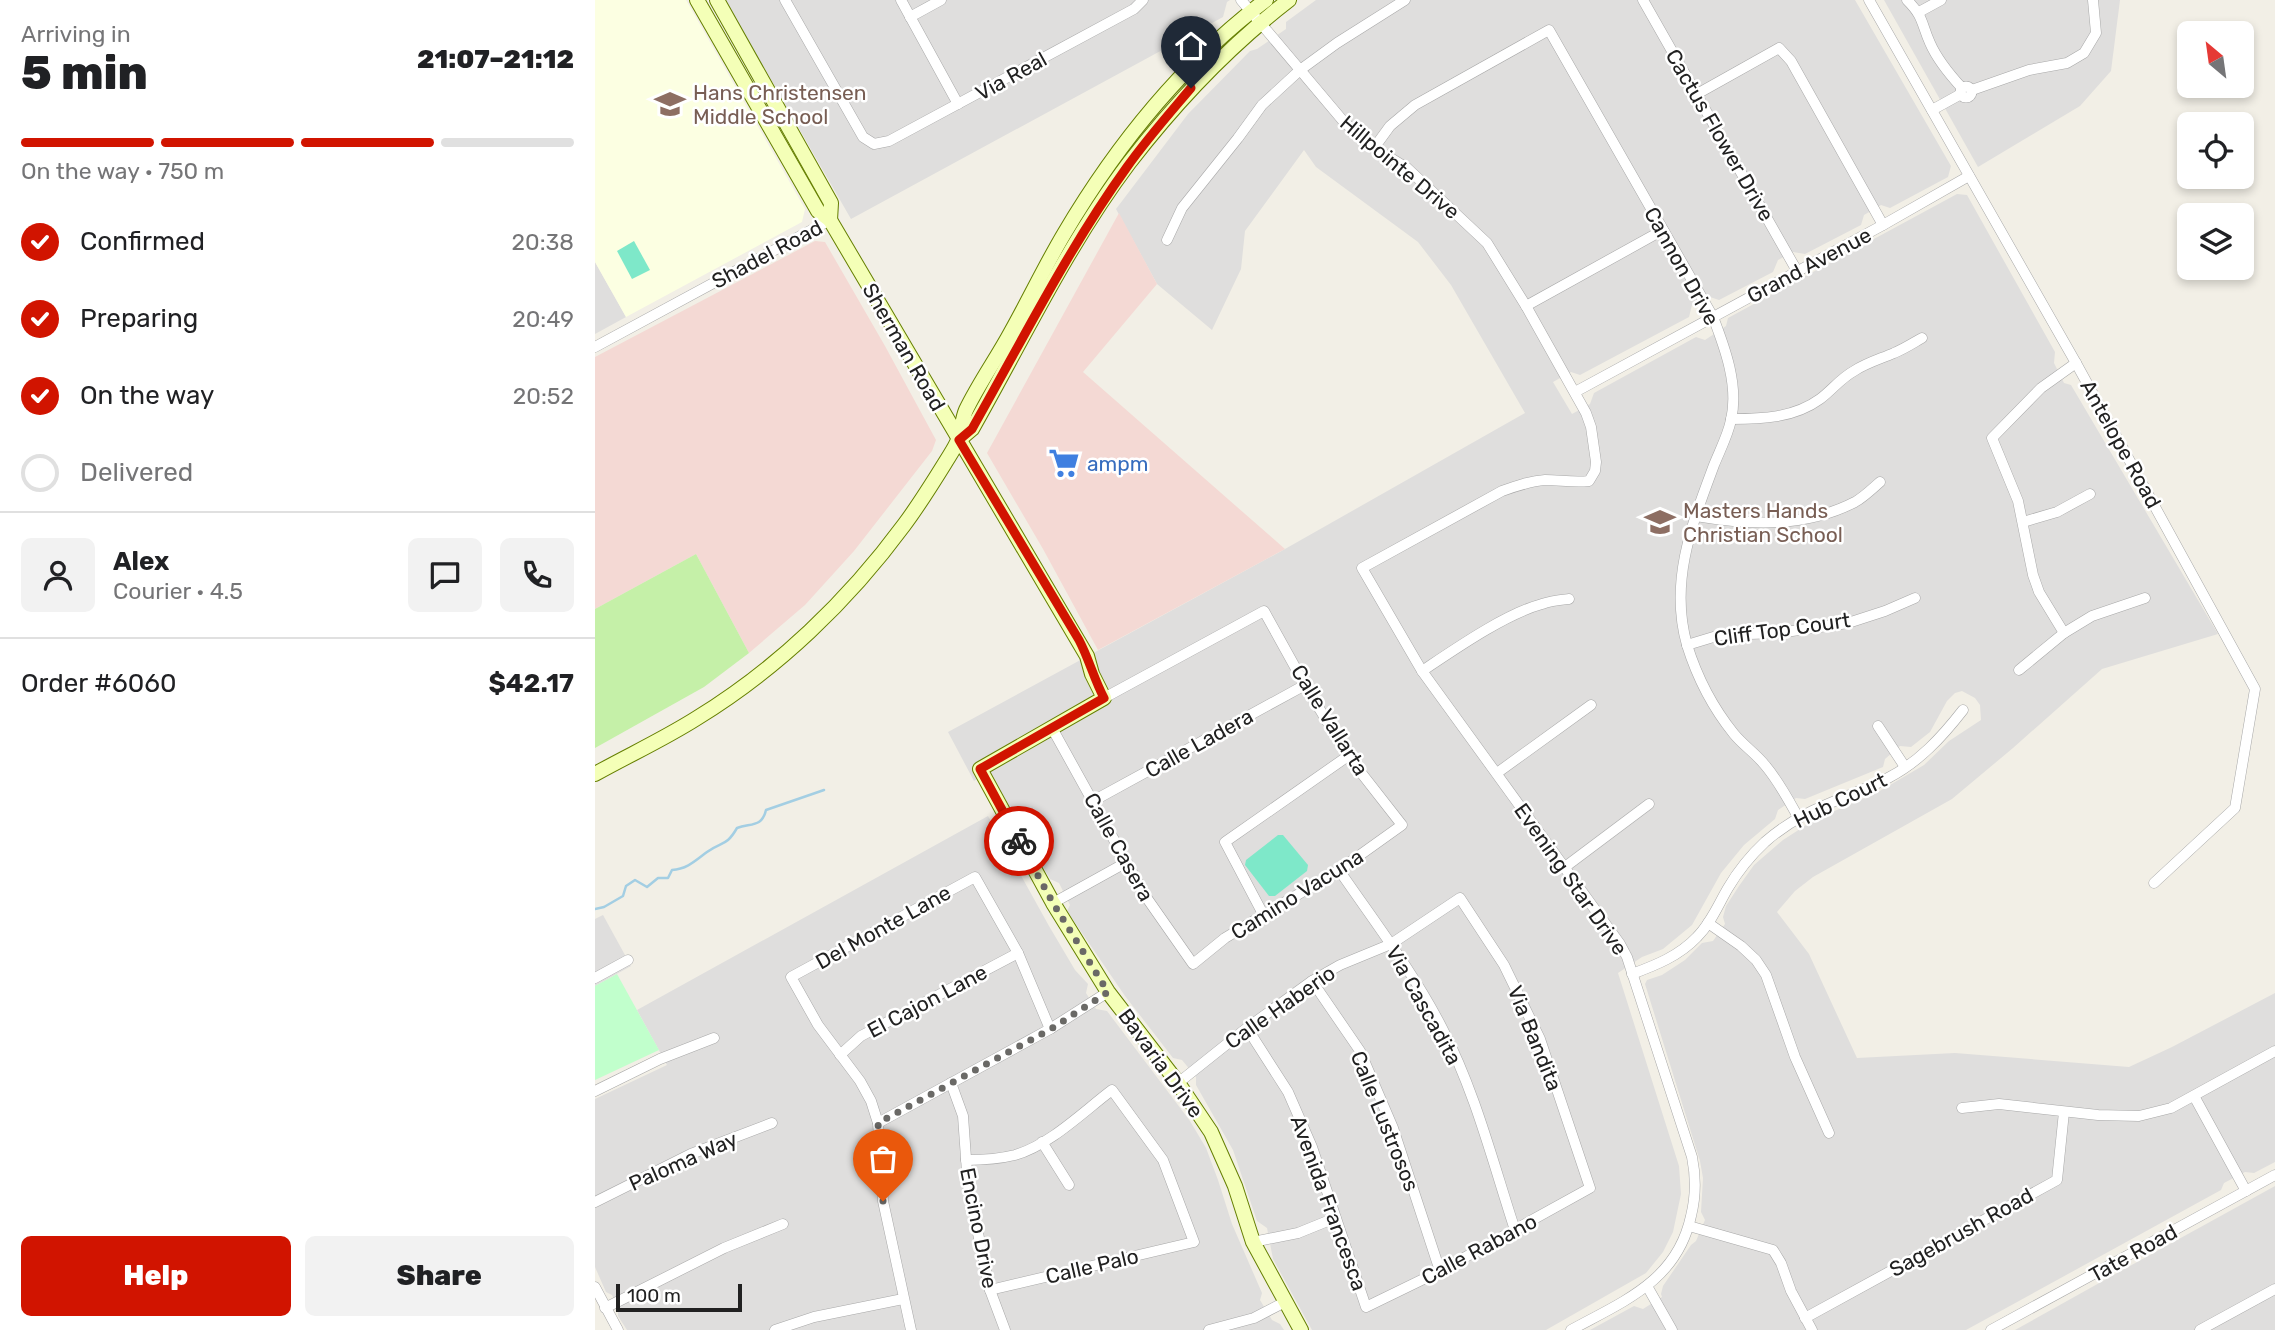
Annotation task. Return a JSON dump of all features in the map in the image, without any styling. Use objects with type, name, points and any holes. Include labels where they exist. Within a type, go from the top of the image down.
[{"type":"street","name":"Sherman Road","points":[[697,0],[818,211],[830,220],[1079,640],[1104,698]]},
{"type":"street","name":"Shadel Road","points":[[595,347],[830,220],[831,203],[717,0]]},
{"type":"street","name":"Via Real","points":[[785,0],[863,137],[874,144],[889,141],[1134,9],[1143,0]]},
{"type":"street","points":[[901,0],[958,104]]},
{"type":"street","points":[[910,17],[941,0]]},
{"type":"street","name":"Hillpointe Drive","points":[[1241,0],[1344,122],[1374,148],[1407,168],[1487,243],[1575,392],[1591,427],[1596,462],[1595,471],[1589,481],[1576,483],[1543,480],[1502,491],[1362,568]]},
{"type":"street","points":[[595,774],[695,720],[730,697],[779,658],[832,610],[882,554],[959,440],[972,429],[1090,222],[1128,165],[1191,88],[1232,47],[1256,18],[1266,0]]},
{"type":"street","points":[[959,440],[965,412],[1010,336],[1057,245],[1093,189],[1137,129],[1193,65],[1256,18],[1289,0]]},
{"type":"street","points":[[1167,240],[1182,208],[1262,105],[1300,70],[1405,0]]},
{"type":"street","name":"Cactus Flower Drive","points":[[1643,0],[1797,271]]},
{"type":"street","name":"Antelope Road","points":[[1869,0],[2076,363],[2255,689],[2235,808],[2154,883]]},
{"type":"street","points":[[1907,0],[1919,12],[1931,46],[1965,91]]},
{"type":"street","points":[[1919,12],[1941,0]]},
{"type":"street","points":[[1932,110],[1965,91],[2029,70],[2067,64],[2084,53],[2096,33],[2093,0]]},
{"type":"street","name":"Cannon Drive","points":[[1374,148],[1390,126],[1415,105],[1549,30],[1713,317],[1723,344],[1730,371],[1731,419],[1687,541],[1680,594],[1681,618],[1687,645],[1715,708],[1735,735],[1764,764],[1782,788],[1798,817]]},
{"type":"street","points":[[1697,94],[1779,48],[1791,61],[1883,225]]},
{"type":"street","points":[[1090,222],[1090,209],[1130,151],[1137,129]]},
{"type":"street","name":"Grand Avenue","points":[[1575,392],[1969,176]]},
{"type":"street","points":[[1526,306],[1663,230]]},
{"type":"street","points":[[1731,419],[1769,418],[1800,410],[1818,400],[1851,372],[1922,338]]},
{"type":"street","points":[[2064,633],[2039,592],[2010,477],[1992,438],[2041,388],[2076,363]]},
{"type":"street","points":[[1696,516],[1750,523],[1777,523],[1807,518],[1858,501],[1881,481]]},
{"type":"street","points":[[2023,522],[2057,512],[2090,494]]},
{"type":"street","name":"Evening Star Drive","points":[[1362,568],[1423,671],[1616,937],[1632,974],[1692,1157],[1696,1189],[1689,1226],[1675,1257],[1647,1286],[1570,1330]]},
{"type":"street","name":"Cliff Top Court","points":[[1687,645],[1720,635],[1778,633],[1848,623],[1915,598]]},
{"type":"street","points":[[2019,670],[2064,633],[2106,610],[2145,598]]},
{"type":"street","points":[[1423,671],[1454,649],[1521,612],[1542,603],[1569,599]]},
{"type":"street","name":"Calle Vallarta","points":[[1104,698],[1264,611],[1349,756],[1402,825]]},
{"type":"street","name":"Calle Ladera","points":[[1093,801],[1305,685]]},
{"type":"street","points":[[1052,727],[1104,698]]},
{"type":"street","points":[[1497,773],[1591,705]]},
{"type":"street","name":"Hub Court","points":[[1632,974],[1654,966],[1683,949],[1709,923],[1742,867],[1763,844],[1798,817],[1889,777],[1905,767],[1945,734],[1963,710]]},
{"type":"street","points":[[1878,726],[1905,767]]},
{"type":"street","name":"Calle Casera","points":[[1052,727],[1159,917],[1193,964]]},
{"type":"street","name":"Bavaria Drive","points":[[1052,727],[980,769],[1053,903],[1108,992],[1178,1083],[1211,1132],[1235,1186],[1253,1242],[1301,1330]]},
{"type":"street","points":[[1264,916],[1225,842],[1349,756]]},
{"type":"street","points":[[1565,867],[1649,804]]},
{"type":"street","name":"Camino Vacuna","points":[[1193,964],[1225,938],[1339,870],[1402,825]]},
{"type":"street","points":[[1053,903],[1127,862]]},
{"type":"street","name":"Via Cascadita","points":[[1339,870],[1391,944],[1442,1027],[1465,1079],[1515,1230]]},
{"type":"street","name":"Del Monte Lane","points":[[840,1055],[818,1025],[791,977],[975,877],[1018,953]]},
{"type":"street","name":"Calle Haberio","points":[[1178,1083],[1312,981],[1340,965],[1391,944],[1460,898]]},
{"type":"street","name":"Via Bandita","points":[[1460,898],[1504,965],[1540,1039],[1590,1188]]},
{"type":"street","points":[[1709,923],[1741,946],[1756,960],[1766,975],[1795,1057],[1829,1133]]},
{"type":"street","points":[[1018,953],[1051,1029]]},
{"type":"street","name":"El Cajon Lane","points":[[840,1055],[861,1036],[1018,953]]},
{"type":"street","points":[[595,978],[628,960]]},
{"type":"street","name":"Calle Lustrosos","points":[[1312,981],[1360,1051],[1393,1128],[1440,1271]]},
{"type":"street","points":[[878,1123],[1051,1029],[1108,992]]},
{"type":"street","name":"Avenida Francesca","points":[[1247,1028],[1288,1092],[1312,1147],[1366,1307]]},
{"type":"street","points":[[595,1091],[660,1059],[714,1038]]},
{"type":"street","points":[[1962,1108],[1999,1104],[2064,1112],[2139,1116],[2172,1108],[2275,1051]]},
{"type":"street","points":[[840,1055],[860,1081],[871,1101],[878,1123],[883,1201],[911,1330]]},
{"type":"street","name":"Encino Drive","points":[[951,1083],[963,1116],[968,1186],[990,1290],[1005,1330]]},
{"type":"street","name":"Calle Palo","points":[[990,1290],[1194,1242],[1163,1160],[1112,1090],[1042,1143]]},
{"type":"street","points":[[2193,1096],[2246,1191]]},
{"type":"street","name":"Sagebrush Road","points":[[1805,1318],[2057,1180],[2064,1112]]},
{"type":"street","name":"Paloma Way","points":[[595,1202],[691,1154],[772,1123]]},
{"type":"street","points":[[965,1160],[992,1160],[1017,1154],[1042,1143],[1069,1185]]},
{"type":"street","name":"Tate Road","points":[[1991,1330],[2275,1175]]},
{"type":"street","name":"Calle Rabano","points":[[1366,1307],[1440,1271],[1590,1188]]},
{"type":"street","points":[[1253,1242],[1298,1233],[1335,1218]]},
{"type":"street","points":[[605,1308],[724,1248],[783,1224]]},
{"type":"street","points":[[1689,1226],[1773,1250],[1812,1330]]},
{"type":"street","points":[[595,1286],[618,1330]]},
{"type":"street","points":[[1647,1286],[1671,1330]]},
{"type":"street","points":[[2200,1330],[2275,1289]]},
{"type":"street","points":[[775,1330],[814,1317],[903,1299]]},
{"type":"street","points":[[1209,1330],[1254,1318],[1286,1302]]},
{"type":"shaded area","name":"Hans Christensen Middle School","points":[[595,0],[686,0],[805,209],[802,222],[626,317],[595,262]]},
{"type":"shaded area","points":[[725,0],[1230,0],[1223,17],[851,219]]},
{"type":"shaded area","points":[[1316,0],[1855,0],[1951,166],[1948,177],[1890,208],[1881,205],[1864,215],[1861,225],[1805,254],[1793,252],[1778,260],[1773,272],[1719,300],[1710,297],[1692,305],[1689,317],[1580,375],[1571,372],[1553,382],[1572,414],[1590,404],[1594,393],[1696,337],[1705,340],[1726,326],[1728,318],[1957,194],[1967,195],[2055,352],[2054,363],[2064,383],[2071,385],[2218,634],[2102,669],[1952,799],[1813,877],[1795,891],[1777,912],[1809,954],[1857,1058],[1955,1053],[2129,1067],[2275,993],[2275,1162],[2254,1173],[2245,1172],[2224,1183],[2221,1190],[1966,1330],[1590,1330],[1634,1306],[1643,1309],[1662,1297],[1663,1286],[1696,1241],[1705,1220],[1701,1212],[1703,1178],[1700,1161],[1645,984],[1647,980],[1662,975],[1685,960],[1702,943],[1713,941],[1725,924],[1723,917],[1726,906],[1739,886],[1754,865],[1783,840],[1814,820],[1878,792],[1924,765],[1949,741],[1981,720],[1980,705],[1975,698],[1962,691],[1955,693],[1947,701],[1930,732],[1911,747],[1900,746],[1885,759],[1883,767],[1805,799],[1796,798],[1778,810],[1775,819],[1744,845],[1721,873],[1692,925],[1663,949],[1642,957],[1618,973],[1679,1166],[1681,1194],[1673,1232],[1663,1252],[1646,1273],[1546,1330],[1312,1330],[1273,1259],[1267,1228],[1257,1221],[1233,1150],[1196,1085],[1196,1077],[1182,1060],[1173,1058],[1125,996],[1067,911],[1070,905],[1059,883],[1050,879],[989,772],[974,781],[948,732],[1285,549],[1525,413],[1451,285],[1418,242],[1316,167],[1304,150],[1245,231],[1241,269],[1212,330],[1157,284],[1116,209],[1188,114],[1250,51],[1286,29],[1286,22]]},
{"type":"shaded area","points":[[1884,0],[2120,0],[2111,71],[2080,106],[1978,167]]},
{"type":"shaded area","points":[[1119,213],[1157,284],[1083,372],[1285,549],[1098,650],[987,453]]},
{"type":"shaded area","points":[[815,241],[825,242],[885,346],[936,440],[932,451],[854,551],[805,605],[749,653],[696,554],[595,609],[595,357]]},
{"type":"shaded area","points":[[595,262],[626,317],[595,334]]},
{"type":"shaded area","points":[[988,816],[1075,970],[1088,984],[1086,993],[1096,1009],[1107,1011],[1190,1121],[1206,1148],[1232,1224],[1262,1293],[1260,1300],[1272,1320],[1284,1330],[627,1330],[618,1316],[612,1295],[606,1292],[595,1267],[595,1099],[667,1065],[637,1010]]},
{"type":"shaded area","points":[[603,915],[631,966],[595,986],[595,919]]},
{"type":"shaded area","points":[[2275,1186],[2275,1330],[2015,1330],[2110,1277]]},
{"type":"green space","points":[[634,241],[650,270],[632,279],[617,251]]},
{"type":"green space","points":[[696,554],[749,653],[704,687],[595,748],[595,609]]},
{"type":"green space","points":[[1278,835],[1283,835],[1308,865],[1307,871],[1275,896],[1269,896],[1245,865],[1246,860]]},
{"type":"green space","points":[[617,974],[659,1050],[595,1080],[595,986]]},
{"type":"waterway","points":[[595,909],[623,896],[626,886],[635,880],[647,887],[658,878],[668,878],[672,870],[687,866],[727,841],[737,828],[759,822],[766,810],[824,790]]},
{"type":"way so far","points":[[883,1201],[878,1123],[1051,1029],[1108,992],[1053,903],[1019,841]]},
{"type":"place","name":"Hans Christensen Middle School","points":[[670,104]]},
{"type":"place","name":"ampm","points":[[1064,463]]},
{"type":"place","name":"Masters Hands Christian School","points":[[1660,522]]},
{"type":"route","points":[[1019,841],[980,769],[1104,698],[1079,640],[959,440],[972,429],[1072,252],[1108,194],[1128,165],[1191,88]]}]
